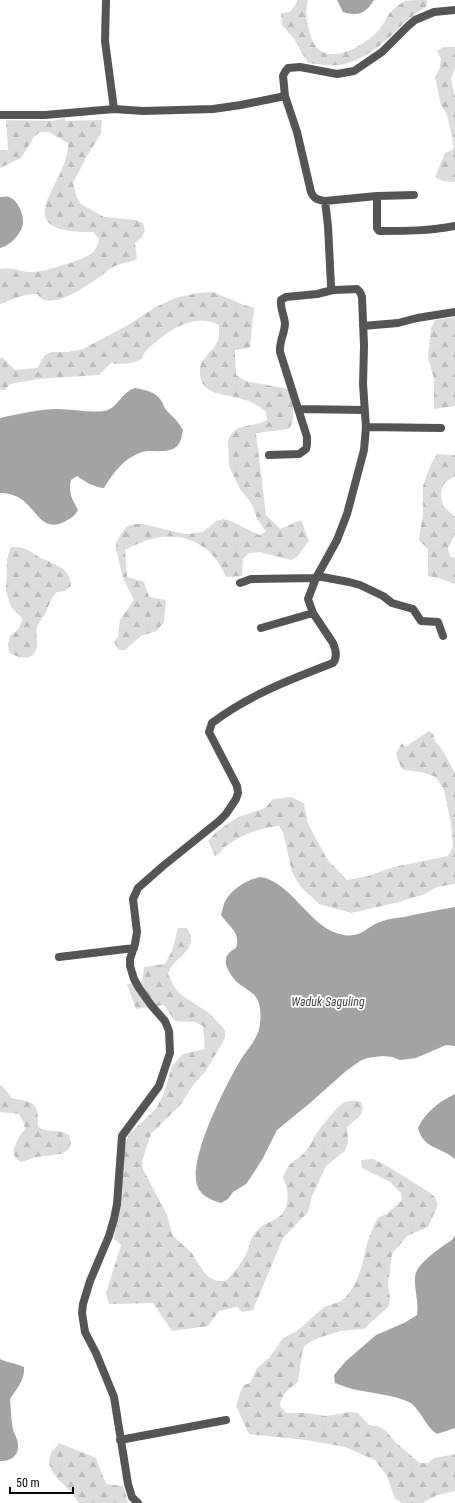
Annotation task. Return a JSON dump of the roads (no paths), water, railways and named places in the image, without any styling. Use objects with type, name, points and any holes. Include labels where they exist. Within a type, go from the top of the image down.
[{"type":"street","points":[[106,0],[105,41],[114,109]]},
{"type":"street","points":[[414,195],[377,196],[325,201],[313,197],[297,132],[285,96],[283,76],[288,68],[300,67],[337,74],[354,71],[382,52],[415,20],[434,12],[455,10]]},
{"type":"street","points":[[0,115],[45,115],[114,109],[143,111],[213,108],[241,105],[285,96]]},
{"type":"street","points":[[377,196],[377,228],[379,231],[425,231],[455,226]]},
{"type":"street","points":[[325,201],[328,226],[330,283],[333,290]]},
{"type":"street","points":[[138,1503],[132,1496],[128,1484],[114,1397],[96,1353],[85,1332],[82,1313],[83,1304],[90,1281],[109,1236],[114,1219],[122,1136],[159,1086],[170,1053],[170,1031],[165,1021],[151,1006],[139,988],[132,973],[130,959],[137,932],[133,899],[138,888],[162,866],[219,821],[232,806],[238,793],[237,786],[209,732],[212,723],[246,702],[277,686],[333,663],[335,660],[335,648],[313,614],[308,599],[317,577],[337,540],[347,514],[364,450],[366,427],[364,410],[363,326],[362,297],[359,290],[333,290],[317,294],[286,297],[281,300],[280,304],[285,325],[280,340],[280,352],[307,437],[307,445],[306,448],[299,454],[269,455]]},
{"type":"street","points":[[363,326],[398,323],[417,318],[455,312]]},
{"type":"street","points":[[298,409],[364,410]]},
{"type":"street","points":[[366,427],[441,428]]},
{"type":"street","points":[[240,583],[251,578],[317,577],[349,582],[383,596],[392,603],[413,609],[421,621],[438,622],[443,636]]},
{"type":"street","points":[[261,628],[313,614]]},
{"type":"street","points":[[59,957],[134,948]]},
{"type":"street","points":[[120,1440],[226,1420]]},
{"type":"water","points":[[337,0],[374,0],[362,13],[353,14],[343,12]]},
{"type":"water","points":[[0,197],[8,197],[18,204],[23,224],[22,228],[11,242],[0,248]]},
{"type":"water","points":[[135,388],[147,391],[157,396],[166,410],[183,430],[179,444],[175,448],[166,451],[146,451],[130,458],[124,462],[111,477],[104,488],[93,485],[77,476],[71,480],[70,492],[78,510],[64,522],[57,524],[52,525],[43,521],[25,502],[19,498],[0,493],[0,418],[51,409],[93,412],[109,410],[126,393]]},
{"type":"water","name":"Waduk Saguling","points":[[260,877],[271,880],[282,887],[321,924],[332,931],[350,936],[359,934],[375,924],[386,920],[455,907],[455,1046],[446,1045],[416,1058],[400,1060],[383,1056],[367,1058],[360,1061],[346,1071],[277,1130],[263,1158],[246,1184],[233,1192],[228,1199],[221,1203],[212,1200],[200,1191],[196,1180],[197,1164],[201,1146],[217,1106],[240,1061],[257,1034],[259,1029],[260,1007],[256,997],[235,980],[227,967],[226,958],[231,951],[236,948],[237,938],[236,934],[221,915],[228,896],[236,888],[246,882]]},
{"type":"water","points":[[455,1094],[455,1159],[428,1144],[424,1140],[418,1128],[429,1112],[444,1100]]},
{"type":"water","points":[[455,1235],[455,1428],[437,1434],[430,1428],[412,1404],[407,1401],[352,1389],[335,1383],[334,1375],[346,1361],[376,1335],[404,1323],[417,1315],[415,1282],[416,1272],[425,1261],[453,1239]]},
{"type":"water","points":[[0,1359],[24,1367],[24,1372],[22,1380],[10,1399],[12,1426],[18,1441],[18,1449],[15,1455],[10,1459],[0,1461]]}]
